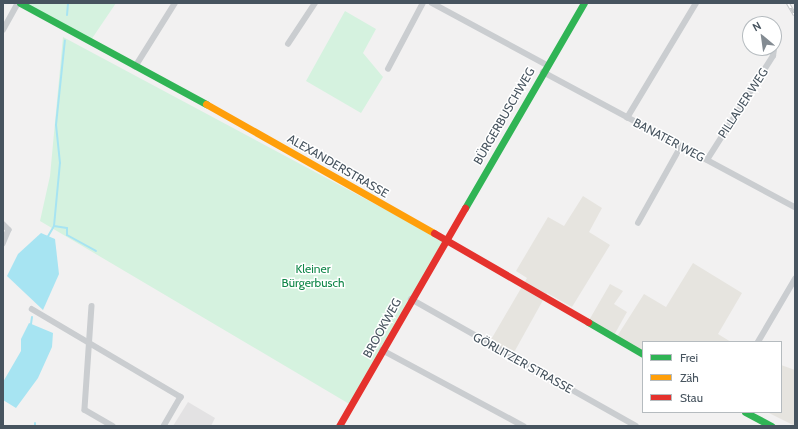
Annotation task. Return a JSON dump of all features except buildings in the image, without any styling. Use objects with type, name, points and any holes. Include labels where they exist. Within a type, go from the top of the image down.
[{"type":"main road","name":"ALEXANDERSTRASSE","points":[[19,3],[276,142],[444,241],[642,353]]},
{"type":"main road","name":"BÜRGERBUSCHWEG","points":[[444,241],[584,3]]},
{"type":"main road","name":"BROOKWEG","points":[[339,426],[444,241]]},
{"type":"main road","points":[[747,413],[766,425]]},
{"type":"street","points":[[3,30],[19,3]]},
{"type":"street","points":[[136,66],[175,3]]},
{"type":"street","points":[[288,44],[315,3]]},
{"type":"street","points":[[388,69],[423,3]]},
{"type":"street","points":[[627,118],[696,3]]},
{"type":"street","name":"BANATER WEG","points":[[436,4],[627,118],[795,207]]},
{"type":"street","name":"PILLAUER WEG","points":[[706,160],[773,56]]},
{"type":"street","points":[[638,223],[681,146]]},
{"type":"street","points":[[3,224],[9,230],[3,244]]},
{"type":"street","points":[[759,341],[795,279]]},
{"type":"street","name":"GÖRLITZER STRASSE","points":[[411,299],[636,426]]},
{"type":"street","points":[[92,306],[85,410],[113,426]]},
{"type":"street","points":[[32,309],[181,397],[164,426]]},
{"type":"street","points":[[382,350],[524,426]]},
{"type":"shaded area","points":[[583,196],[602,208],[589,232],[610,245],[572,307],[547,293],[512,356],[489,343],[527,278],[516,271],[548,217],[564,226]]},
{"type":"shaded area","points":[[693,263],[742,293],[718,334],[729,341],[642,341],[642,353],[616,338],[644,294],[666,307]]},
{"type":"shaded area","points":[[610,284],[623,291],[614,304],[627,312],[613,337],[588,322]]},
{"type":"shaded area","points":[[782,365],[795,370],[795,426],[769,413],[782,413]]},
{"type":"shaded area","points":[[188,402],[215,418],[211,426],[173,426]]},
{"type":"green space","points":[[19,3],[116,3],[91,40]]},
{"type":"green space","points":[[345,11],[376,29],[363,53],[383,77],[361,113],[306,81]]},
{"type":"green space","name":"Kleiner Bürgerbusch","points":[[63,37],[444,241],[351,405],[40,221],[50,176]]},
{"type":"water","points":[[41,233],[55,239],[59,274],[43,310],[7,276],[18,254]]},
{"type":"water","points":[[29,323],[53,333],[52,347],[38,378],[16,408],[3,400],[3,382],[21,351],[21,339]]},
{"type":"waterway","points":[[67,15],[68,3]]},
{"type":"waterway","points":[[47,238],[54,226],[60,163],[56,125],[65,40]]},
{"type":"waterway","points":[[54,226],[67,228],[67,235],[96,251]]},
{"type":"waterway","points":[[31,324],[32,317]]},
{"type":"railway","points":[[788,3],[795,15]]},
{"type":"traffic: fast","points":[[20,3],[206,104]]},
{"type":"traffic: fast","points":[[465,208],[584,3]]},
{"type":"traffic: fast","points":[[588,322],[642,353]]},
{"type":"traffic: fast","points":[[747,413],[771,426]]},
{"type":"traffic: slow","points":[[206,104],[434,233]]},
{"type":"traffic: jam","points":[[339,426],[465,208]]},
{"type":"traffic: jam","points":[[434,233],[588,322]]}]
